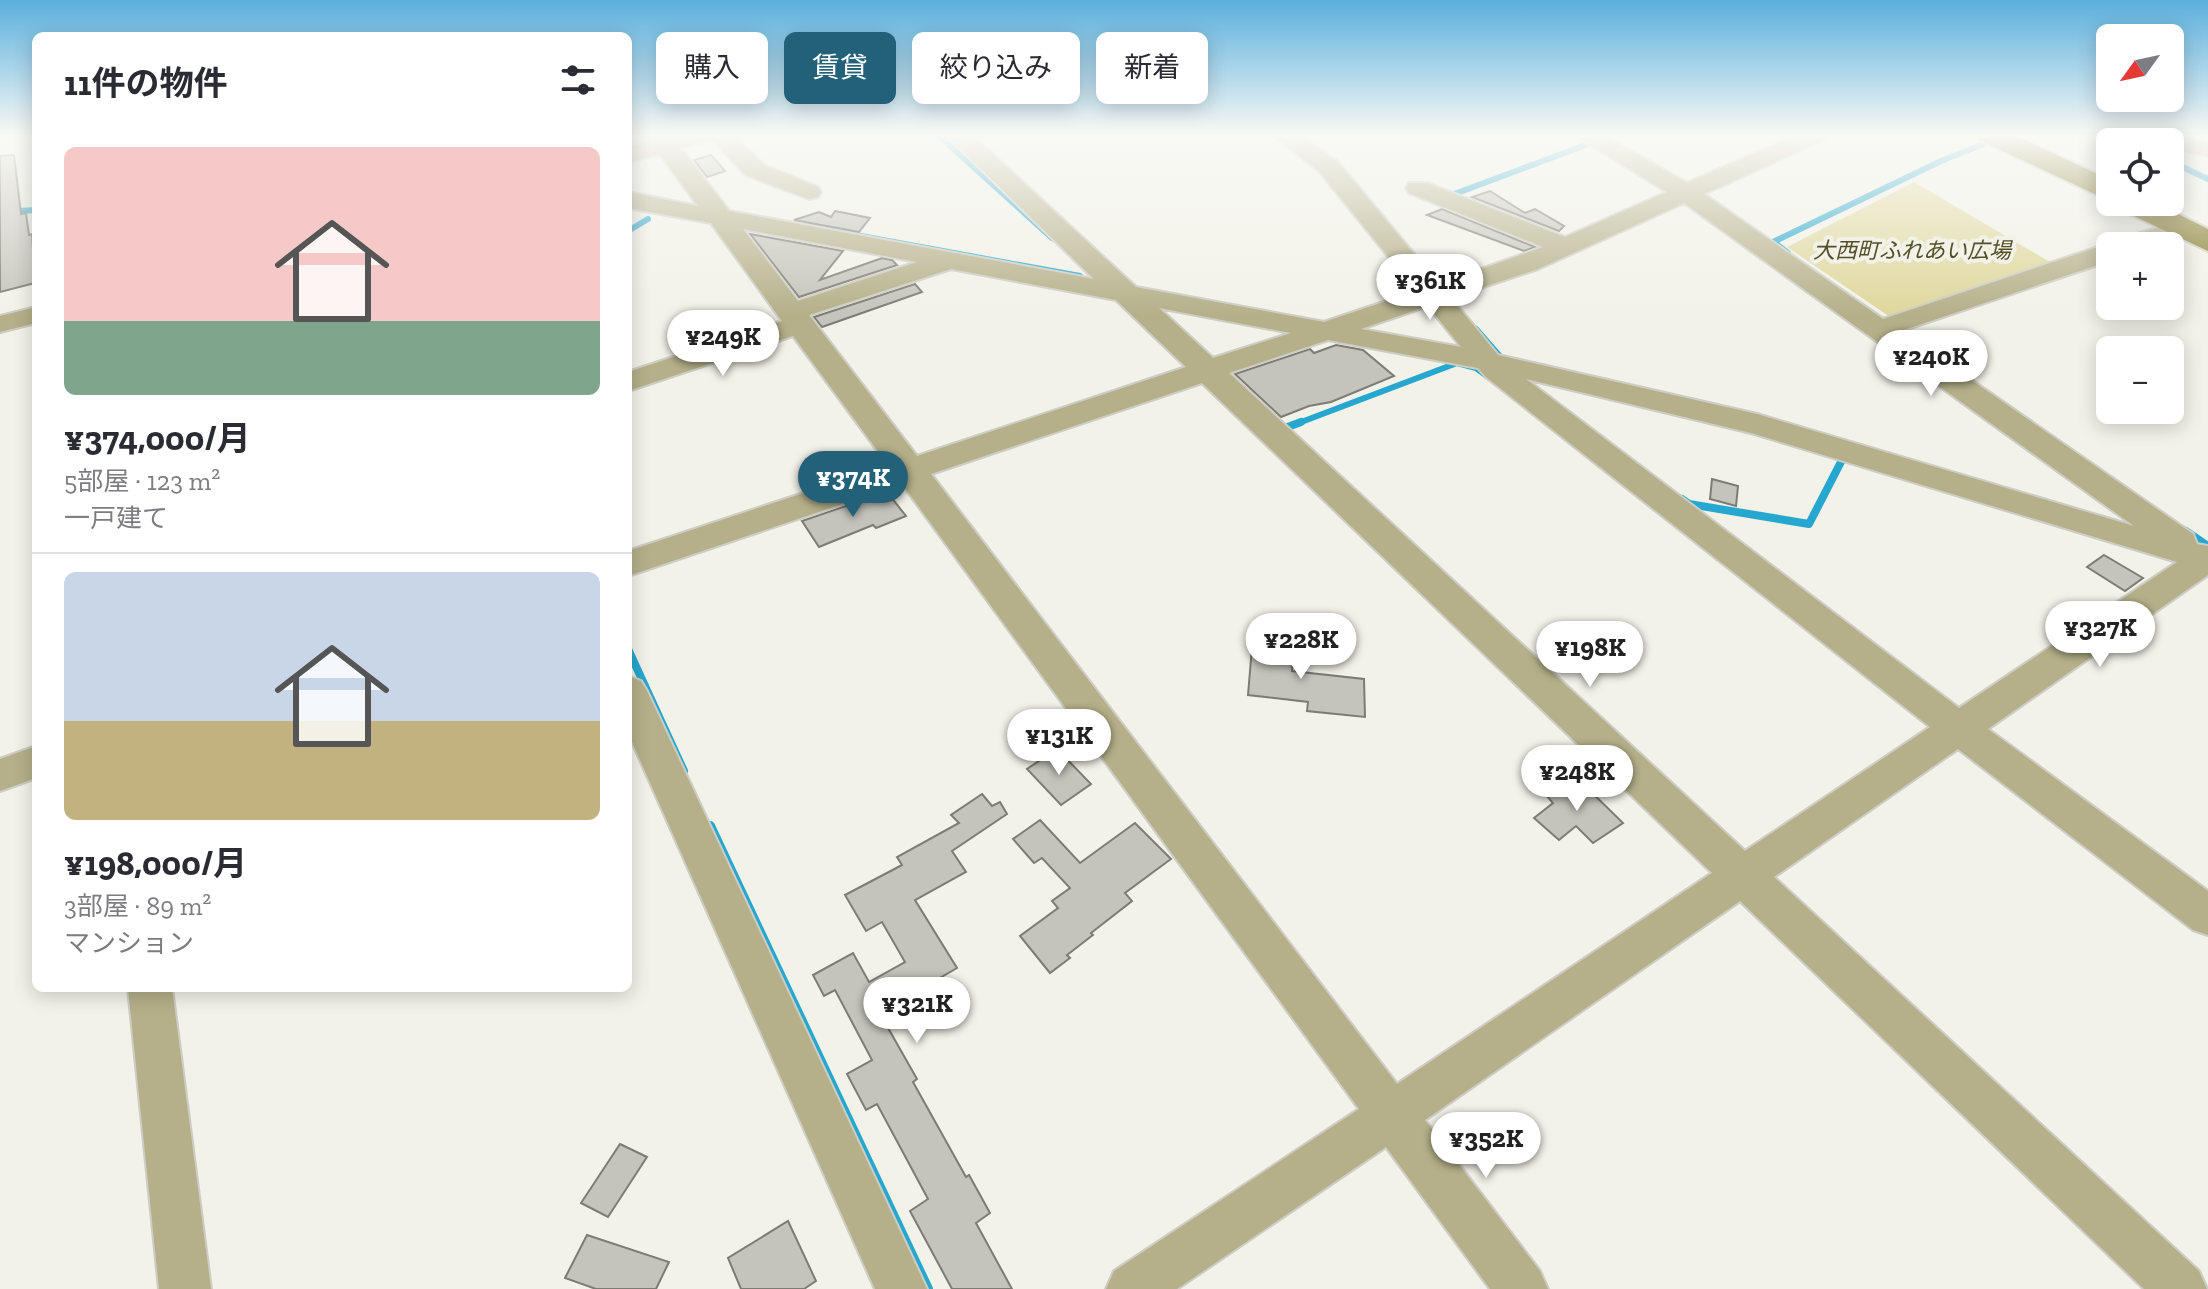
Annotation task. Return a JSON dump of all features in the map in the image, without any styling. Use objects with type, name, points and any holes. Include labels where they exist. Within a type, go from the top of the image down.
[{"type":"main road","points":[[2158,216],[2195,234]]},
{"type":"street","points":[[703,194],[1522,1289]]},
{"type":"street","points":[[1021,194],[2181,1289]]},
{"type":"street","points":[[1351,194],[1496,371],[2208,916]]},
{"type":"street","points":[[1433,194],[1566,247]]},
{"type":"street","points":[[632,563],[1529,263],[1687,194]]},
{"type":"street","points":[[1702,194],[1880,329],[2207,559]]},
{"type":"street","points":[[632,201],[1330,329],[1487,361],[1757,424],[2207,559]]},
{"type":"street","points":[[1880,329],[2096,257]]},
{"type":"street","points":[[632,380],[950,260]]},
{"type":"street","points":[[0,324],[32,316]]},
{"type":"street","points":[[1132,1289],[2207,559]]},
{"type":"street","points":[[632,700],[901,1289]]},
{"type":"street","points":[[0,775],[32,763]]},
{"type":"street","points":[[150,992],[185,1289]]},
{"type":"green space","name":"大西町ふれあい広場","points":[[1890,194],[1935,194],[2055,265],[1893,319],[1787,247]]},
{"type":"building","points":[[0,194],[19,194],[21,214],[26,213],[29,235],[32,234],[32,284],[0,292]]},
{"type":"building","points":[[1495,194],[1525,213],[1535,209],[1564,226],[1559,231],[1472,197]]},
{"type":"building","points":[[1442,209],[1535,247],[1524,251],[1427,215]]},
{"type":"building","points":[[835,211],[870,218],[859,232],[794,220],[819,212],[831,217]]},
{"type":"building","points":[[750,234],[843,251],[820,280],[882,258],[892,260],[897,265],[799,297]]},
{"type":"building","points":[[915,284],[922,292],[822,327],[814,317]]},
{"type":"building","points":[[1336,345],[1363,350],[1394,376],[1331,402],[1309,406],[1281,417],[1235,374],[1310,349],[1314,353]]},
{"type":"building","points":[[1712,479],[1738,486],[1736,506],[1710,499]]},
{"type":"building","points":[[887,492],[906,516],[876,528],[873,525],[819,547],[802,521]]},
{"type":"building","points":[[2104,555],[2143,578],[2125,591],[2087,567]]},
{"type":"building","points":[[1253,635],[1295,640],[1292,671],[1364,679],[1365,717],[1307,711],[1308,702],[1248,695]]},
{"type":"building","points":[[1057,749],[1091,784],[1061,805],[1027,769]]},
{"type":"building","points":[[1576,777],[1623,823],[1593,843],[1576,826],[1559,840],[1534,818],[1553,803],[1546,795]]},
{"type":"building","points":[[982,794],[992,806],[1000,802],[1007,814],[952,851],[966,872],[915,900],[957,968],[892,1006],[895,1012],[883,1019],[917,1079],[913,1082],[966,1177],[969,1175],[990,1213],[976,1223],[1012,1289],[952,1289],[910,1211],[928,1199],[877,1104],[866,1110],[847,1074],[872,1060],[835,990],[824,996],[813,975],[853,953],[869,982],[905,962],[882,922],[866,931],[845,895],[902,865],[897,857],[959,823],[951,815]]},
{"type":"building","points":[[1040,820],[1080,863],[1135,823],[1171,859],[1125,893],[1132,901],[1091,933],[1093,935],[1067,955],[1070,958],[1050,973],[1020,936],[1058,908],[1052,901],[1070,888],[1042,858],[1034,863],[1013,839]]},
{"type":"building","points":[[620,1144],[647,1157],[608,1217],[581,1203]]},
{"type":"building","points":[[788,1221],[816,1281],[804,1289],[741,1289],[728,1258]]},
{"type":"building","points":[[587,1235],[669,1262],[656,1289],[596,1289],[565,1278]]},
{"type":"waterway","points":[[1004,194],[1052,238]]},
{"type":"waterway","points":[[1449,196],[1454,194]]},
{"type":"waterway","points":[[1773,242],[1872,194]]},
{"type":"waterway","points":[[0,212],[32,210]]},
{"type":"waterway","points":[[632,229],[648,219]]},
{"type":"waterway","points":[[806,226],[1080,276]]},
{"type":"waterway","points":[[1775,243],[1788,253]]},
{"type":"waterway","points":[[1476,329],[1504,361]]},
{"type":"waterway","points":[[1296,424],[1457,363],[1476,368],[1491,379]]},
{"type":"waterway","points":[[1277,431],[1301,422]]},
{"type":"waterway","points":[[1682,499],[1689,504],[1809,524],[1843,458],[1849,460]]},
{"type":"waterway","points":[[2186,531],[2208,546]]},
{"type":"waterway","points":[[632,658],[684,771]]},
{"type":"waterway","points":[[710,826],[928,1289]]}]
